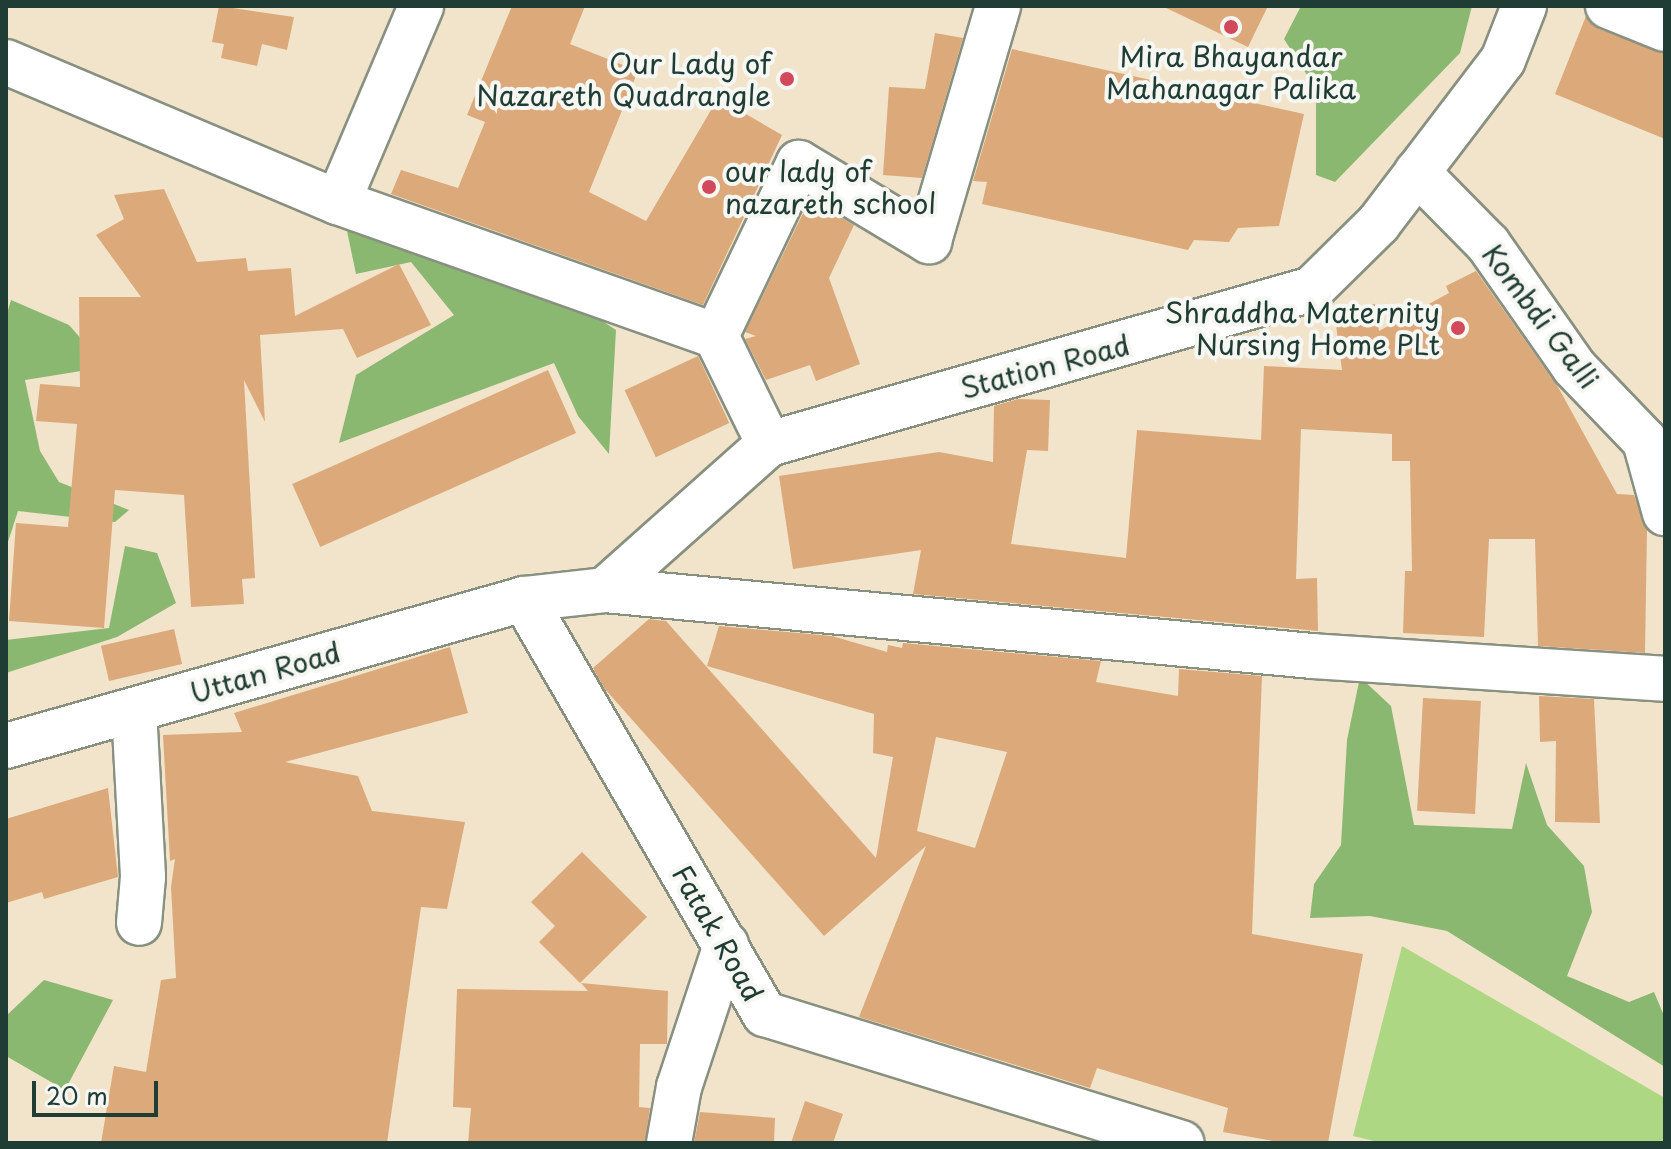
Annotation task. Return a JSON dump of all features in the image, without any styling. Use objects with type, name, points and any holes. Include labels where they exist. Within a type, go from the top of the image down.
[{"type":"street","points":[[338,202],[421,6]]},
{"type":"street","points":[[716,336],[799,163],[929,241],[998,6]]},
{"type":"street","name":"Station Road","points":[[605,590],[769,444],[1312,289],[1378,224],[1503,60],[1524,6]]},
{"type":"street","points":[[1608,6],[1665,29]]},
{"type":"street","points":[[6,62],[338,202],[716,336],[769,444]]},
{"type":"street","name":"Kombdi Galli","points":[[1417,172],[1488,244],[1574,367],[1655,441],[1665,513]]},
{"type":"street","points":[[524,599],[605,590],[1296,655],[1665,679]]},
{"type":"street","name":"Uttan Road","points":[[6,746],[524,599]]},
{"type":"street","name":"Fatak Road","points":[[524,599],[765,1014],[1182,1143]]},
{"type":"street","points":[[134,710],[143,877],[139,923]]},
{"type":"street","points":[[669,1143],[679,1087],[726,945]]},
{"type":"green space","points":[[1301,6],[1472,6],[1460,53],[1335,182],[1316,175],[1316,89],[1284,39]]},
{"type":"green space","points":[[347,231],[570,300],[616,330],[609,454],[578,416],[554,363],[339,443],[356,375],[454,315],[411,262],[356,274]]},
{"type":"green space","points":[[11,300],[69,325],[106,367],[25,380],[40,451],[59,482],[129,510],[115,522],[18,511],[6,548],[6,317]]},
{"type":"green space","points":[[125,546],[157,553],[176,603],[117,637],[6,673],[6,640],[109,628]]},
{"type":"green space","points":[[1360,677],[1391,706],[1414,825],[1512,829],[1526,763],[1547,825],[1584,866],[1592,912],[1567,976],[1629,1002],[1654,992],[1665,1018],[1665,1067],[1447,931],[1370,916],[1310,918],[1314,884],[1341,845],[1347,740]]},
{"type":"green space","points":[[1402,946],[1665,1098],[1665,1143],[1383,1143],[1353,1136]]},
{"type":"green space","points":[[44,980],[113,1000],[65,1090],[6,1056],[6,1016]]},
{"type":"building","points":[[219,6],[294,17],[287,50],[262,44],[257,66],[221,58],[224,44],[212,42]]},
{"type":"building","points":[[512,6],[585,6],[570,44],[638,71],[589,192],[646,221],[718,98],[782,135],[703,305],[391,194],[401,170],[458,188],[485,122],[467,115]]},
{"type":"building","name":"Mira Bhayandar Mahanagar Palika","points":[[1162,6],[1268,6],[1248,47]]},
{"type":"building","points":[[1586,16],[1599,29],[1665,53],[1665,139],[1555,94]]},
{"type":"building","points":[[935,33],[963,38],[922,178],[883,175],[889,87],[925,89]]},
{"type":"building","points":[[1012,49],[1304,114],[1279,226],[1238,228],[1229,242],[1194,240],[1188,250],[982,204],[987,182],[973,181]]},
{"type":"building","points":[[164,189],[197,262],[246,258],[248,271],[291,268],[295,316],[399,264],[431,325],[357,358],[343,329],[260,335],[265,422],[244,380],[255,578],[242,579],[244,604],[191,607],[184,495],[115,490],[104,628],[9,621],[16,523],[68,527],[77,424],[36,421],[40,384],[80,387],[79,297],[141,297],[96,235],[124,219],[114,195]]},
{"type":"building","points":[[810,199],[854,225],[829,278],[860,364],[816,381],[810,365],[766,380],[745,339],[756,336],[745,332]]},
{"type":"building","points":[[1476,271],[1558,387],[1617,494],[1634,495],[1647,530],[1645,653],[1538,646],[1535,539],[1489,539],[1484,637],[1403,633],[1405,571],[1412,571],[1410,461],[1392,461],[1392,434],[1301,429],[1296,579],[1317,578],[1318,631],[913,594],[921,550],[793,569],[779,476],[939,452],[993,462],[994,406],[1018,399],[1050,400],[1048,451],[1027,450],[1011,544],[1126,558],[1137,430],[1261,440],[1264,366],[1342,370],[1334,310],[1375,304],[1379,331],[1449,293],[1446,286]]},
{"type":"building","points":[[698,356],[729,423],[656,457],[625,390]]},
{"type":"building","points":[[548,370],[576,433],[320,547],[292,484]]},
{"type":"building","points":[[649,619],[666,621],[876,858],[893,757],[873,753],[874,714],[707,666],[719,626],[832,636],[887,652],[888,645],[902,648],[903,643],[1101,661],[1096,682],[1178,696],[1179,669],[1262,676],[1252,934],[1363,954],[1328,1143],[1284,1143],[1223,1132],[1228,1108],[1097,1068],[1090,1088],[859,1017],[926,846],[824,936],[604,688],[593,668]],"holes":[[[936,737],[1007,752],[975,848],[917,831]]]},
{"type":"building","points":[[174,629],[182,664],[109,681],[101,646]]},
{"type":"building","points":[[450,647],[468,713],[285,762],[358,776],[372,811],[465,822],[447,909],[421,907],[387,1143],[101,1143],[114,1066],[146,1072],[161,980],[176,978],[171,887],[175,859],[170,861],[163,735],[242,732],[234,713]]},
{"type":"building","points":[[1539,696],[1594,699],[1600,823],[1555,822],[1556,741],[1540,742]]},
{"type":"building","points":[[1423,698],[1481,701],[1475,814],[1417,811]]},
{"type":"building","points":[[108,788],[118,877],[44,899],[42,892],[6,903],[6,819]]},
{"type":"building","points":[[582,852],[647,917],[580,983],[539,942],[555,926],[531,902]]},
{"type":"building","points":[[581,983],[668,991],[667,1044],[640,1044],[639,1107],[650,1108],[645,1143],[468,1143],[471,1108],[453,1107],[457,989],[588,991]]},
{"type":"building","points":[[805,1101],[843,1114],[833,1143],[791,1143]]},
{"type":"building","points":[[700,1112],[775,1118],[774,1143],[694,1143]]},
{"type":"place","name":"Mira Bhayandar Mahanagar Palika","points":[[1231,27]]},
{"type":"place","name":"Our Lady of Nazareth Quadrangle","points":[[787,79]]},
{"type":"place","name":"our lady of nazareth school","points":[[709,187]]},
{"type":"place","name":"Shraddha Maternity Nursing Home PLt","points":[[1458,328]]}]
